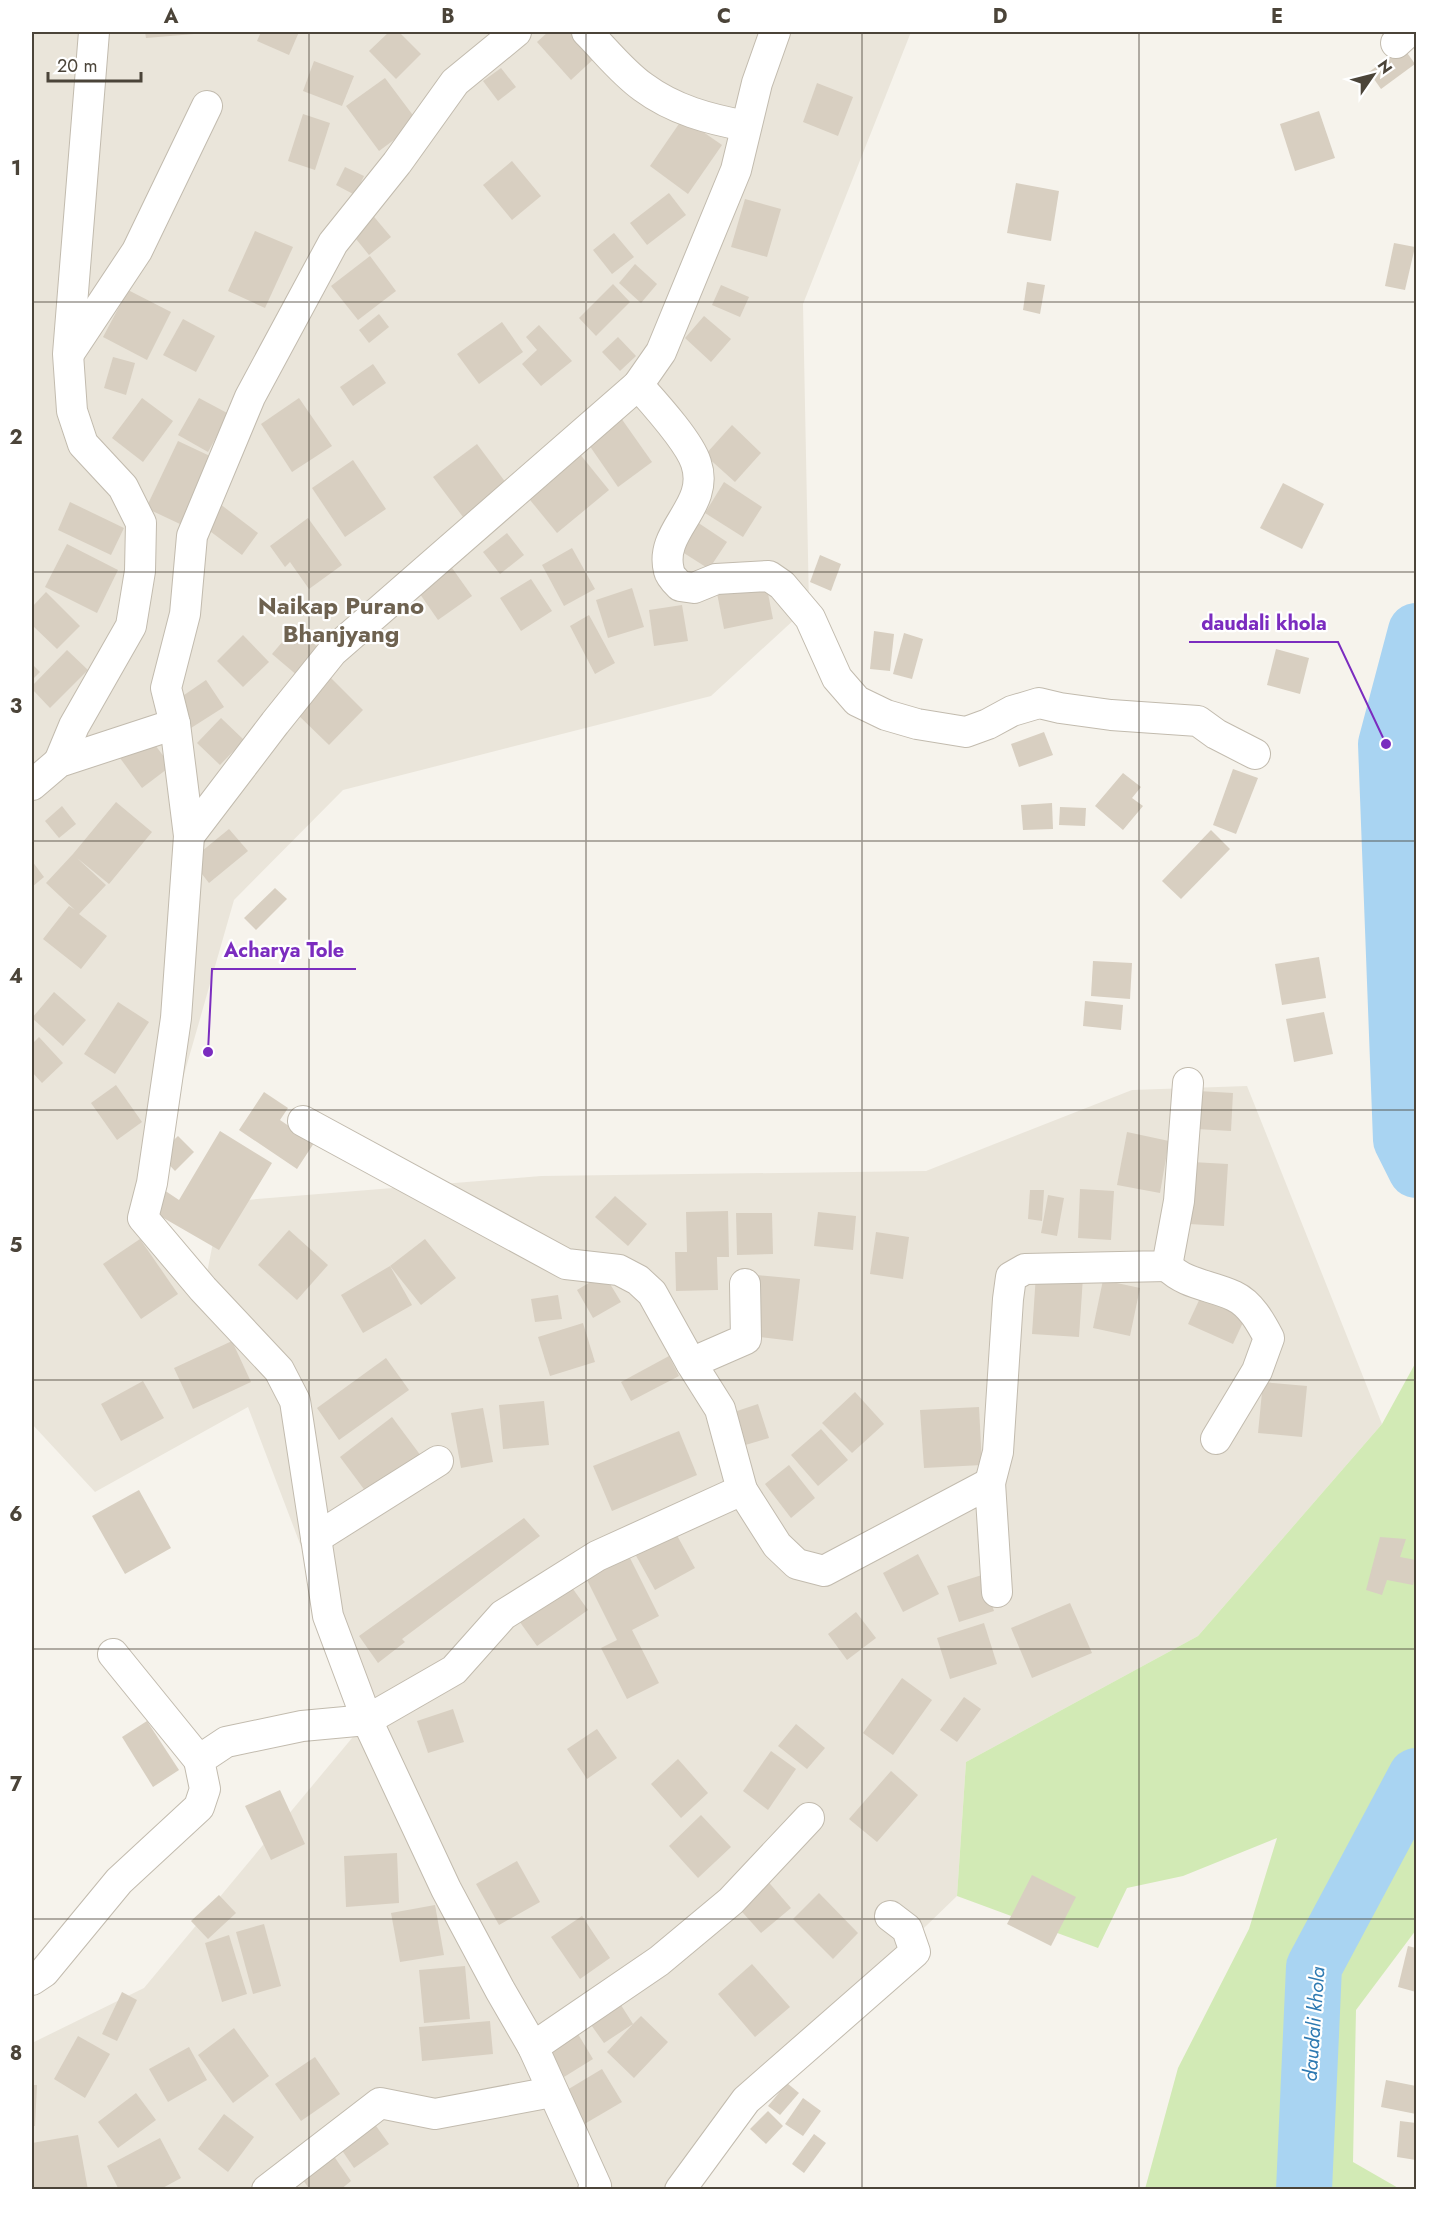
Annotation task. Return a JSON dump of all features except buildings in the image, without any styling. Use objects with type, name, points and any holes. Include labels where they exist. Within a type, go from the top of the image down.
[{"type":"street","points":[[59,762],[74,726],[131,626],[140,571],[141,523],[123,488],[83,444],[72,411],[68,354],[94,32]]},
{"type":"street","points":[[516,32],[455,82],[396,163],[333,243],[250,397],[192,536],[185,614],[166,688],[175,724],[189,836],[176,1018],[152,1183],[143,1218],[203,1289],[279,1370],[295,1401],[328,1616],[367,1720],[446,1889],[532,2047],[598,2188]]},
{"type":"street","points":[[587,32],[641,86],[669,104],[709,119],[746,126]]},
{"type":"street","points":[[189,836],[332,652],[638,385],[661,352],[736,170],[757,83],[775,32]]},
{"type":"street","points":[[68,354],[137,252],[207,106]]},
{"type":"street","points":[[638,385],[666,417],[697,464],[700,486],[670,541],[669,572],[680,586],[694,588],[716,579],[769,576],[782,585],[810,618],[837,678],[857,701],[896,718],[940,729],[966,732],[988,724],[1012,711],[1039,703],[1111,715],[1198,720],[1216,734],[1255,754]]},
{"type":"street","points":[[32,785],[59,762],[175,724]]},
{"type":"street","points":[[1167,1266],[1179,1201],[1188,1083]]},
{"type":"street","points":[[303,1121],[566,1264],[619,1270],[638,1280],[652,1293],[720,1409],[742,1490],[777,1545],[797,1564],[824,1571],[990,1483]]},
{"type":"street","points":[[997,1592],[990,1483],[998,1452],[1011,1277],[1025,1269],[1167,1266],[1177,1276],[1237,1297],[1257,1315],[1269,1338],[1257,1371],[1216,1439]]},
{"type":"street","points":[[691,1363],[746,1340],[745,1284]]},
{"type":"street","points":[[316,1538],[438,1461]]},
{"type":"street","points":[[199,1760],[226,1742],[302,1726],[367,1720],[454,1670],[503,1615],[597,1556],[742,1490]]},
{"type":"street","points":[[32,1980],[44,1972],[119,1881],[199,1806],[205,1789],[199,1760],[113,1653]]},
{"type":"street","points":[[532,2047],[659,1961],[731,1901],[809,1818]]},
{"type":"street","points":[[680,2190],[746,2100],[915,1952],[907,1929],[890,1916]]},
{"type":"street","points":[[267,2190],[380,2103],[435,2114],[552,2092]]},
{"type":"shaded area","points":[[32,32],[911,32],[803,304],[809,606],[711,696],[343,790],[234,900],[143,1218],[204,1288],[221,1202],[541,1176],[926,1171],[1132,1090],[1247,1086],[1382,1424],[1198,1636],[966,1762],[957,1896],[746,2100],[680,2189],[32,2190],[32,2043],[144,1988],[367,1720],[248,1407],[95,1492],[32,1424]]},
{"type":"green space","points":[[1416,1362],[1416,1930],[1356,2010],[1353,2162],[1400,2189],[1145,2189],[1178,2068],[1249,1929],[1277,1838],[1183,1876],[1127,1888],[1098,1948],[957,1896],[966,1762],[1198,1636],[1382,1424]]},
{"type":"waterway","name":"daudali khola","points":[[1416,631],[1386,744],[1401,1140],[1416,1170]]},
{"type":"waterway","name":"daudali khola","points":[[1304,2190],[1314,1967],[1416,1776]]},
{"type":"place","name":"daudali khola","points":[[1386,744]]},
{"type":"place","name":"Acharya Tole","points":[[208,1052]]},
{"type":"district","name":"Naikap Purano Bhanjyang","points":[[341,619]]}]
